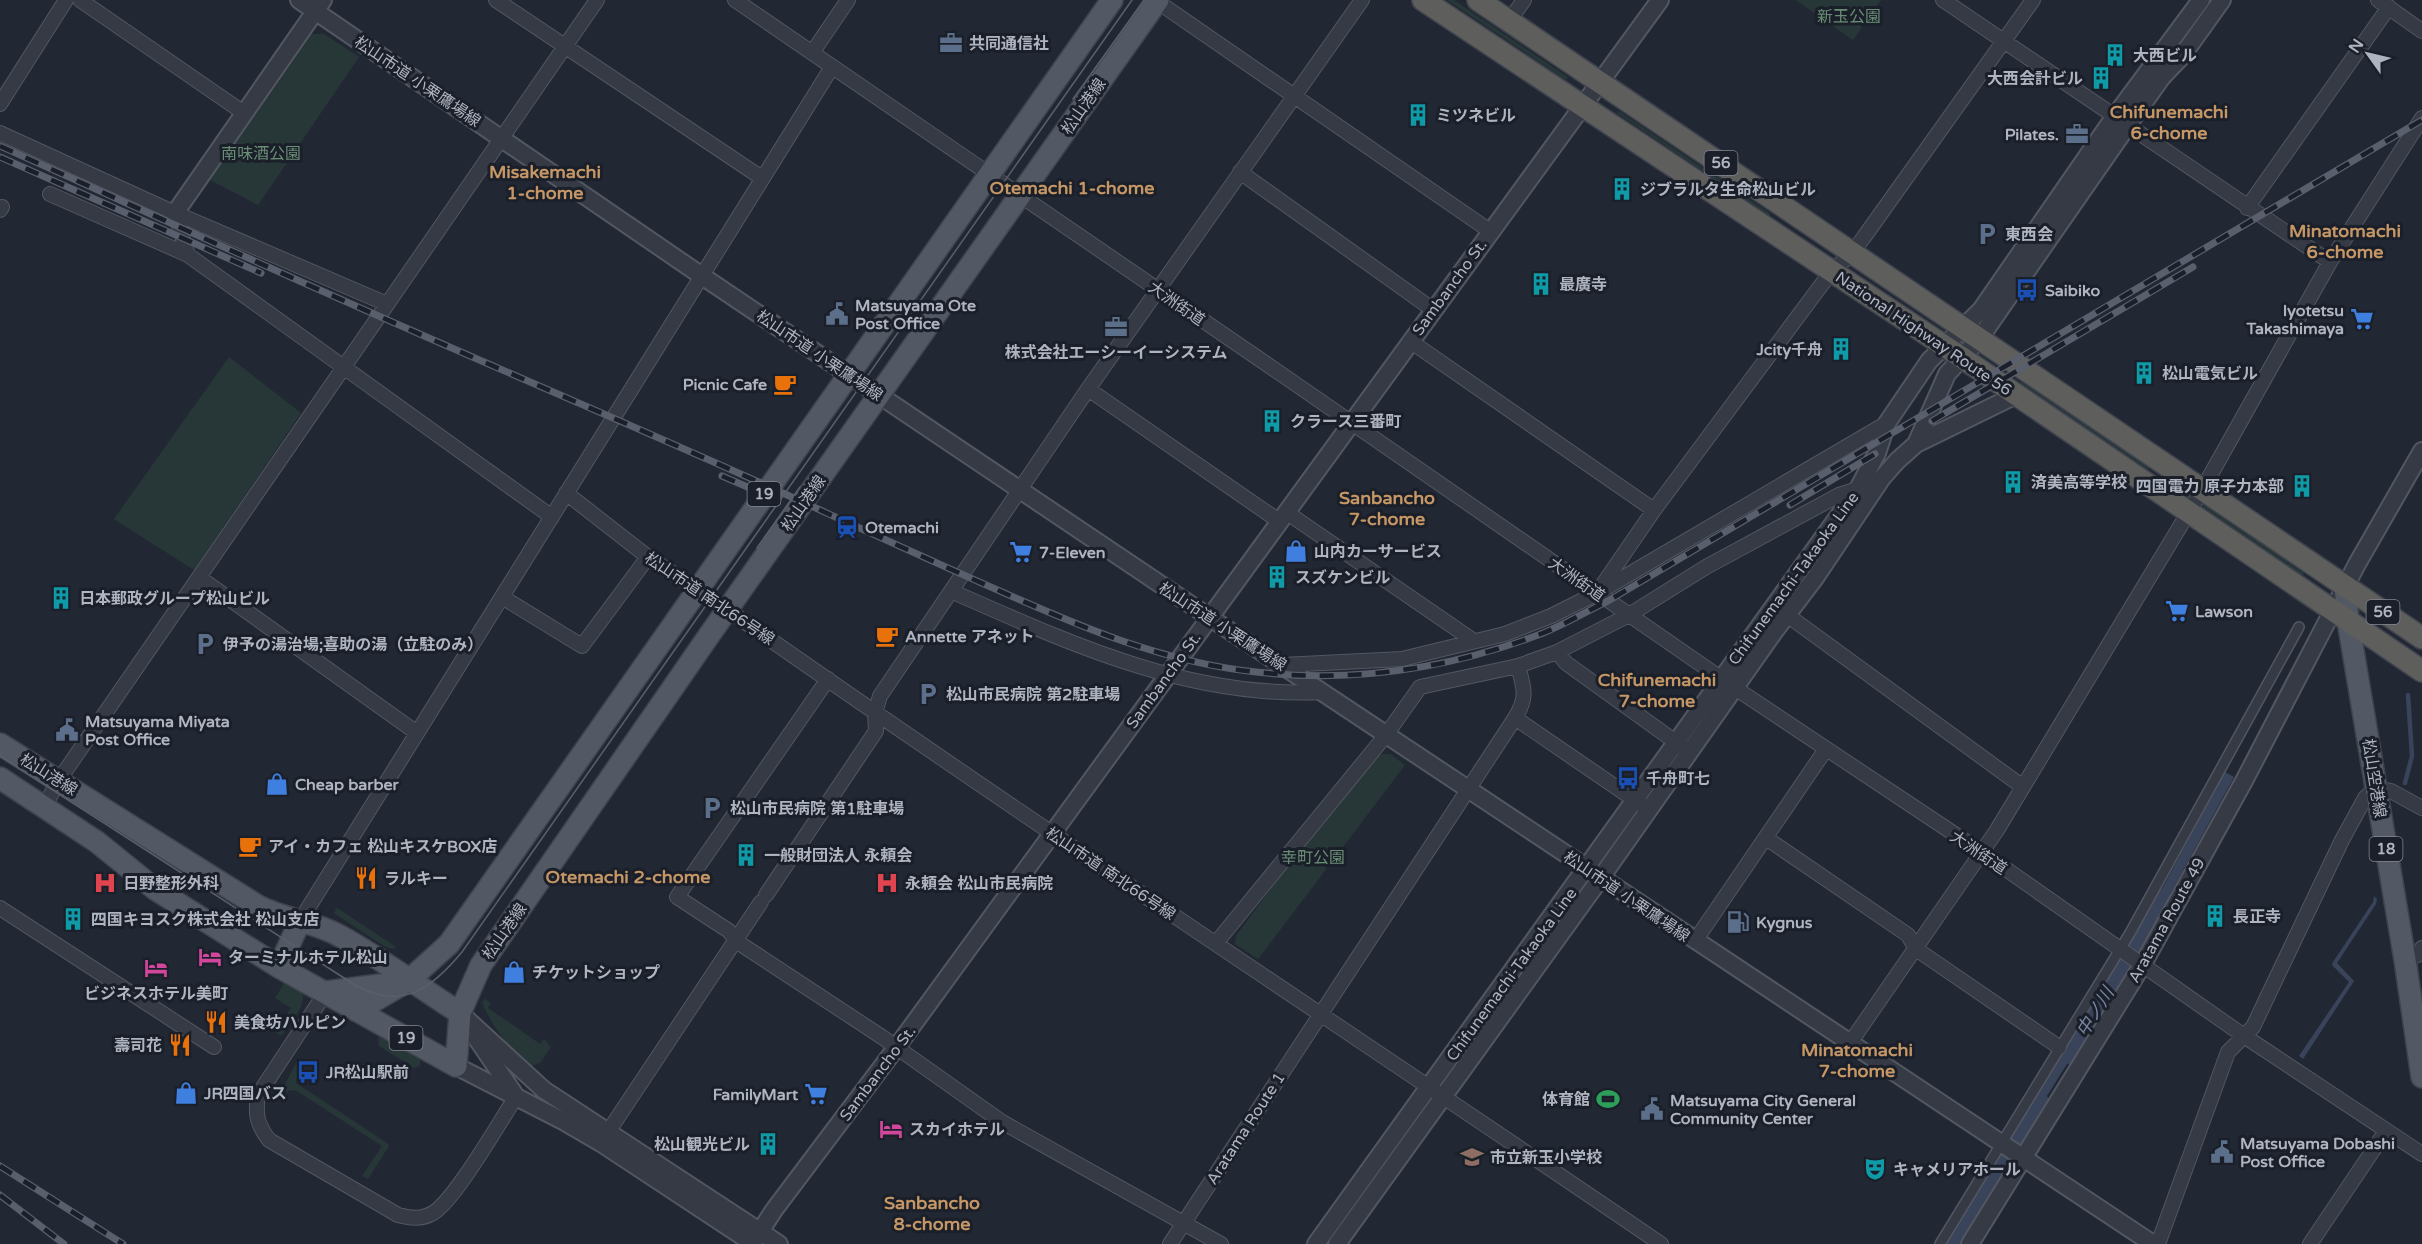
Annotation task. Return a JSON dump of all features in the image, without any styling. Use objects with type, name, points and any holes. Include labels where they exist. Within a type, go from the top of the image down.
[{"type":"highway","name":"National Highway Route 56","points":[[1423,0],[1953,352],[2422,671]]},
{"type":"highway","name":"National Highway Route 56","points":[[1478,0],[2422,638]]},
{"type":"main road","name":"19","points":[[357,1011],[408,981],[448,944],[1112,0]]},
{"type":"main road","name":"松山港線","points":[[5,767],[44,807],[98,842],[155,889],[279,967],[456,1066],[460,1013],[481,965],[727,610],[1157,1]]},
{"type":"main road","name":"松山空港線","points":[[2345,586],[2341,615],[2376,788],[2414,954],[2422,1077]]},
{"type":"main road","name":"松山港線","points":[[5,767],[59,780],[258,906],[275,915],[339,935],[460,1013]]},
{"type":"main road","points":[[279,967],[300,921]]},
{"type":"main road","points":[[326,993],[408,981]]},
{"type":"street","points":[[0,104],[66,0]]},
{"type":"street","points":[[80,0],[244,113]]},
{"type":"street","name":"松山市道 小栗鷹場線","points":[[299,0],[319,5],[501,138],[848,375],[1593,874],[2153,1244]]},
{"type":"street","points":[[496,0],[762,178]]},
{"type":"street","points":[[44,807],[59,780],[597,0]]},
{"type":"street","name":"大洲街道","points":[[735,0],[1158,289],[1728,684],[1983,853],[2244,1036],[2422,1154]]},
{"type":"street","points":[[813,53],[848,0]]},
{"type":"street","points":[[604,1137],[876,731],[875,713],[880,696],[1088,389],[1362,0]]},
{"type":"street","points":[[1509,21],[1524,0]]},
{"type":"street","name":"Sambancho St.","points":[[755,1241],[1432,309],[1601,82],[1644,18],[1660,0]]},
{"type":"street","points":[[1943,0],[2247,208],[2330,262]]},
{"type":"street","points":[[1597,593],[1654,510],[1832,272],[1852,252],[1928,149],[2033,0]]},
{"type":"street","name":"Chifunemachi-Takaoka Line","points":[[1728,684],[1787,615],[1815,578],[1865,491],[1887,423],[1929,361],[1953,352],[1972,333],[2121,120],[2201,0]]},
{"type":"street","name":"Chifunemachi-Takaoka Line","points":[[2121,120],[2182,56],[2222,0]]},
{"type":"street","points":[[1157,1],[1490,231]]},
{"type":"street","points":[[2247,208],[2384,4],[2422,31]]},
{"type":"street","points":[[175,213],[319,5]]},
{"type":"street","points":[[300,921],[832,67]]},
{"type":"street","points":[[1850,1043],[1983,853],[2024,787],[2202,490],[2330,262],[2422,118]]},
{"type":"street","points":[[0,133],[175,213],[387,304]]},
{"type":"street","points":[[1240,172],[1432,309]]},
{"type":"street","points":[[50,194],[188,255],[552,516]]},
{"type":"street","points":[[175,213],[188,255]]},
{"type":"street","points":[[1410,341],[1654,510]]},
{"type":"street","name":"Chifunemachi-Takaoka Line","points":[[1337,1244],[1445,1096],[1593,874],[1865,491],[1882,478],[1896,461],[1916,444],[1947,374],[1953,352]]},
{"type":"street","points":[[1088,389],[1474,641]]},
{"type":"street","points":[[1916,444],[2016,395]]},
{"type":"street","points":[[1282,665],[1402,659],[1505,634],[1551,616],[1597,593],[1887,423]]},
{"type":"street","points":[[2345,586],[2422,451]]},
{"type":"street","points":[[1216,942],[1386,735],[1420,687],[1518,666],[1557,652],[1629,615],[1706,567],[1839,495],[1865,491]]},
{"type":"street","name":"松山市道 南北66号線","points":[[566,493],[678,579],[698,590],[1051,833],[1431,1086],[1661,1244]]},
{"type":"street","points":[[502,597],[582,646],[648,557]]},
{"type":"street","points":[[200,578],[417,733]]},
{"type":"street","points":[[951,591],[1056,638],[1166,676],[1232,688],[1300,693],[1323,692]]},
{"type":"street","points":[[1787,615],[2024,787]]},
{"type":"street","name":"Aratama Route 49","points":[[1970,1244],[2009,1150],[2341,615]]},
{"type":"street","points":[[1940,1244],[2009,1150],[2059,1047],[2131,956],[2299,627]]},
{"type":"street","points":[[1557,652],[1570,667],[1683,747]]},
{"type":"street","name":"Aratama Route 1","points":[[1170,1244],[1515,718],[1522,705],[1525,690],[1518,666]]},
{"type":"street","points":[[828,679],[677,897],[729,931],[736,941],[1002,1122],[1221,1244]]},
{"type":"street","points":[[1515,718],[1642,805]]},
{"type":"street","points":[[1695,941],[1826,749]]},
{"type":"street","points":[[2158,1244],[2228,1052],[2253,1027],[2342,840],[2366,798],[2376,788],[2391,791],[2422,808]]},
{"type":"street","points":[[1766,838],[1908,935],[1916,949],[2059,1047]]},
{"type":"street","name":"Chifunemachi-Takaoka Line","points":[[1316,1244],[1431,1086],[1593,874]]},
{"type":"street","points":[[0,908],[214,1047]]},
{"type":"street","points":[[326,993],[319,999],[258,1095],[256,1119],[269,1140],[398,1215],[414,1220],[433,1213],[446,1200],[516,1097]]},
{"type":"street","points":[[460,1013],[516,1097]]},
{"type":"street","points":[[460,1013],[543,1090],[604,1137],[755,1241],[778,1244]]},
{"type":"street","points":[[456,1066],[516,1097],[604,1137]]},
{"type":"street","points":[[2310,1244],[2386,1131]]},
{"type":"green space","points":[[1447,0],[1454,0],[1568,77],[1566,80]]},
{"type":"green space","name":"新玉公園","points":[[1796,0],[1881,0],[1853,40]]},
{"type":"green space","name":"南味酒公園","points":[[312,34],[324,34],[359,57],[258,205],[210,180]]},
{"type":"green space","points":[[1619,111],[1771,214],[1769,216],[1617,113]]},
{"type":"green space","points":[[229,357],[301,413],[194,570],[114,519]]},
{"type":"green space","points":[[2022,381],[2150,467],[2148,470],[2020,384]]},
{"type":"green space","points":[[2204,505],[2304,573],[2302,576],[2202,508]]},
{"type":"green space","name":"幸町公園","points":[[1390,754],[1405,765],[1258,959],[1235,944],[1236,936],[1335,801],[1378,756]]},
{"type":"green space","points":[[337,908],[396,947],[393,949],[384,946],[334,913]]},
{"type":"green space","points":[[287,979],[300,988],[303,997],[300,1009],[281,1036],[275,1032],[291,1008],[275,998]]},
{"type":"green space","points":[[485,999],[491,1003],[488,1008],[540,1044],[544,1039],[551,1047],[540,1063],[531,1066],[509,1046],[485,1010],[482,1002]]},
{"type":"green space","points":[[384,1035],[420,1059],[420,1066],[414,1068],[379,1046],[378,1038]]},
{"type":"green space","points":[[297,1061],[299,1067],[296,1083],[389,1146],[368,1179],[362,1176],[382,1146],[297,1091],[290,1090],[279,1096]]},
{"type":"water","points":[[2225,772],[2234,777],[2145,940],[2137,935]]},
{"type":"water","points":[[2374,896],[2377,899],[2376,904],[2337,963],[2354,981],[2303,1059],[2299,1056],[2349,982],[2332,965],[2373,902]]},
{"type":"water","points":[[2116,967],[2124,973],[2101,1010],[2092,1005]]},
{"type":"water","points":[[2086,1016],[2094,1021],[2020,1139],[2011,1133]]},
{"type":"water","points":[[1996,1158],[2005,1165],[1959,1244],[1946,1244]]},
{"type":"waterway","points":[[2405,783],[2412,756],[2408,695]]},
{"type":"waterway","name":"中ノ川","points":[[2070,1050],[2160,903]]},
{"type":"waterway","name":"中ノ川","points":[[1951,1244],[2036,1105]]},
{"type":"tram line","points":[[0,756],[358,987],[374,994],[403,996],[428,985],[440,976],[462,952],[1132,0]]},
{"type":"tram line","points":[[1073,99],[1144,0]]},
{"type":"tram line","points":[[757,548],[800,487]]},
{"type":"railway","points":[[0,146],[333,296],[1089,629],[1154,651],[1221,667],[1256,672],[1328,676],[1399,670],[1469,657],[1538,635],[1573,619],[1608,601],[2422,120]]},
{"type":"railway","points":[[0,157],[261,273]]},
{"type":"railway","points":[[1932,421],[2193,267]]},
{"type":"railway","points":[[1790,505],[1875,454]]},
{"type":"railway","points":[[722,476],[766,495]]},
{"type":"railway","points":[[0,1166],[123,1244]]},
{"type":"railway","points":[[0,1195],[64,1244]]},
{"type":"place","name":"共同通信社","points":[[951,43]]},
{"type":"place","name":"大西ビル","points":[[2115,55]]},
{"type":"place","name":"大西会計ビル","points":[[2101,78]]},
{"type":"place","name":"ミツネビル","points":[[1418,115]]},
{"type":"place","name":"Pilates.","points":[[2077,134]]},
{"type":"place","name":"ジブラルタ生命松山ビル","points":[[1622,189]]},
{"type":"place","name":"東西会","points":[[1987,234]]},
{"type":"place","name":"最廣寺","points":[[1541,284]]},
{"type":"place","name":"Saibiko","points":[[2027,290]]},
{"type":"place","name":"Matsuyama Ote Post Office","points":[[837,314]]},
{"type":"place","name":"Iyotetsu Takashimaya","points":[[2362,319]]},
{"type":"place","name":"株式会社エーシーイーシステム","points":[[1116,327]]},
{"type":"place","name":"Jcity千舟","points":[[1841,349]]},
{"type":"place","name":"松山電気ビル","points":[[2144,373]]},
{"type":"place","name":"Picnic Cafe","points":[[785,384]]},
{"type":"place","name":"クラース三番町","points":[[1272,421]]},
{"type":"place","name":"済美高等学校","points":[[2013,482]]},
{"type":"place","name":"四国電力 原子力本部","points":[[2302,486]]},
{"type":"place","name":"Otemachi","points":[[847,527]]},
{"type":"place","name":"山内カーサービス","points":[[1296,551]]},
{"type":"place","name":"7-Eleven","points":[[1021,552]]},
{"type":"place","name":"スズケンビル","points":[[1277,577]]},
{"type":"place","name":"日本郵政グループ松山ビル","points":[[61,598]]},
{"type":"place","name":"Lawson","points":[[2177,611]]},
{"type":"place","name":"Annette アネット","points":[[887,636]]},
{"type":"place","name":"伊予の湯治場;喜助の湯（立駐のみ）","points":[[205,644]]},
{"type":"place","name":"松山市民病院 第2駐車場","points":[[928,694]]},
{"type":"place","name":"Matsuyama Miyata Post Office","points":[[67,730]]},
{"type":"place","name":"千舟町七","points":[[1628,778]]},
{"type":"place","name":"Cheap barber","points":[[277,784]]},
{"type":"place","name":"松山市民病院 第1駐車場","points":[[712,808]]},
{"type":"place","name":"アイ・カフェ 松山キスケBOX店","points":[[250,846]]},
{"type":"place","name":"一般財団法人 永頼会","points":[[746,855]]},
{"type":"place","name":"ラルキー","points":[[366,878]]},
{"type":"place","name":"日野整形外科","points":[[105,883]]},
{"type":"place","name":"永頼会 松山市民病院","points":[[887,883]]},
{"type":"place","name":"長正寺","points":[[2215,916]]},
{"type":"place","name":"四国キヨスク株式会社 松山支店","points":[[73,919]]},
{"type":"place","name":"Kygnus","points":[[1738,922]]},
{"type":"place","name":"ターミナルホテル松山","points":[[210,957]]},
{"type":"place","name":"ビジネスホテル美町","points":[[156,968]]},
{"type":"place","name":"チケットショップ","points":[[514,972]]},
{"type":"place","name":"美食坊ハルピン","points":[[216,1022]]},
{"type":"place","name":"壽司花","points":[[180,1045]]},
{"type":"place","name":"JR松山駅前","points":[[308,1072]]},
{"type":"place","name":"JR四国バス","points":[[186,1093]]},
{"type":"place","name":"FamilyMart","points":[[816,1094]]},
{"type":"place","name":"体育館","points":[[1608,1099]]},
{"type":"place","name":"Matsuyama City General Community Center","points":[[1652,1109]]},
{"type":"place","name":"スカイホテル","points":[[891,1129]]},
{"type":"place","name":"松山観光ビル","points":[[768,1144]]},
{"type":"place","name":"Matsuyama Dobashi Post Office","points":[[2222,1152]]},
{"type":"place","name":"市立新玉小学校","points":[[1472,1157]]},
{"type":"place","name":"キャメリアホール","points":[[1875,1169]]},
{"type":"district","name":"Chifunemachi 6-chome","points":[[2169,122]]},
{"type":"district","name":"Misakemachi 1-chome","points":[[545,182]]},
{"type":"district","name":"Otemachi 1-chome","points":[[1072,188]]},
{"type":"district","name":"Minatomachi 6-chome","points":[[2345,241]]},
{"type":"district","name":"Sanbancho 7-chome","points":[[1387,508]]},
{"type":"district","name":"Chifunemachi 7-chome","points":[[1657,690]]},
{"type":"district","name":"Otemachi 2-chome","points":[[628,877]]},
{"type":"district","name":"Minatomachi 7-chome","points":[[1857,1060]]},
{"type":"district","name":"Sanbancho 8-chome","points":[[932,1213]]}]
